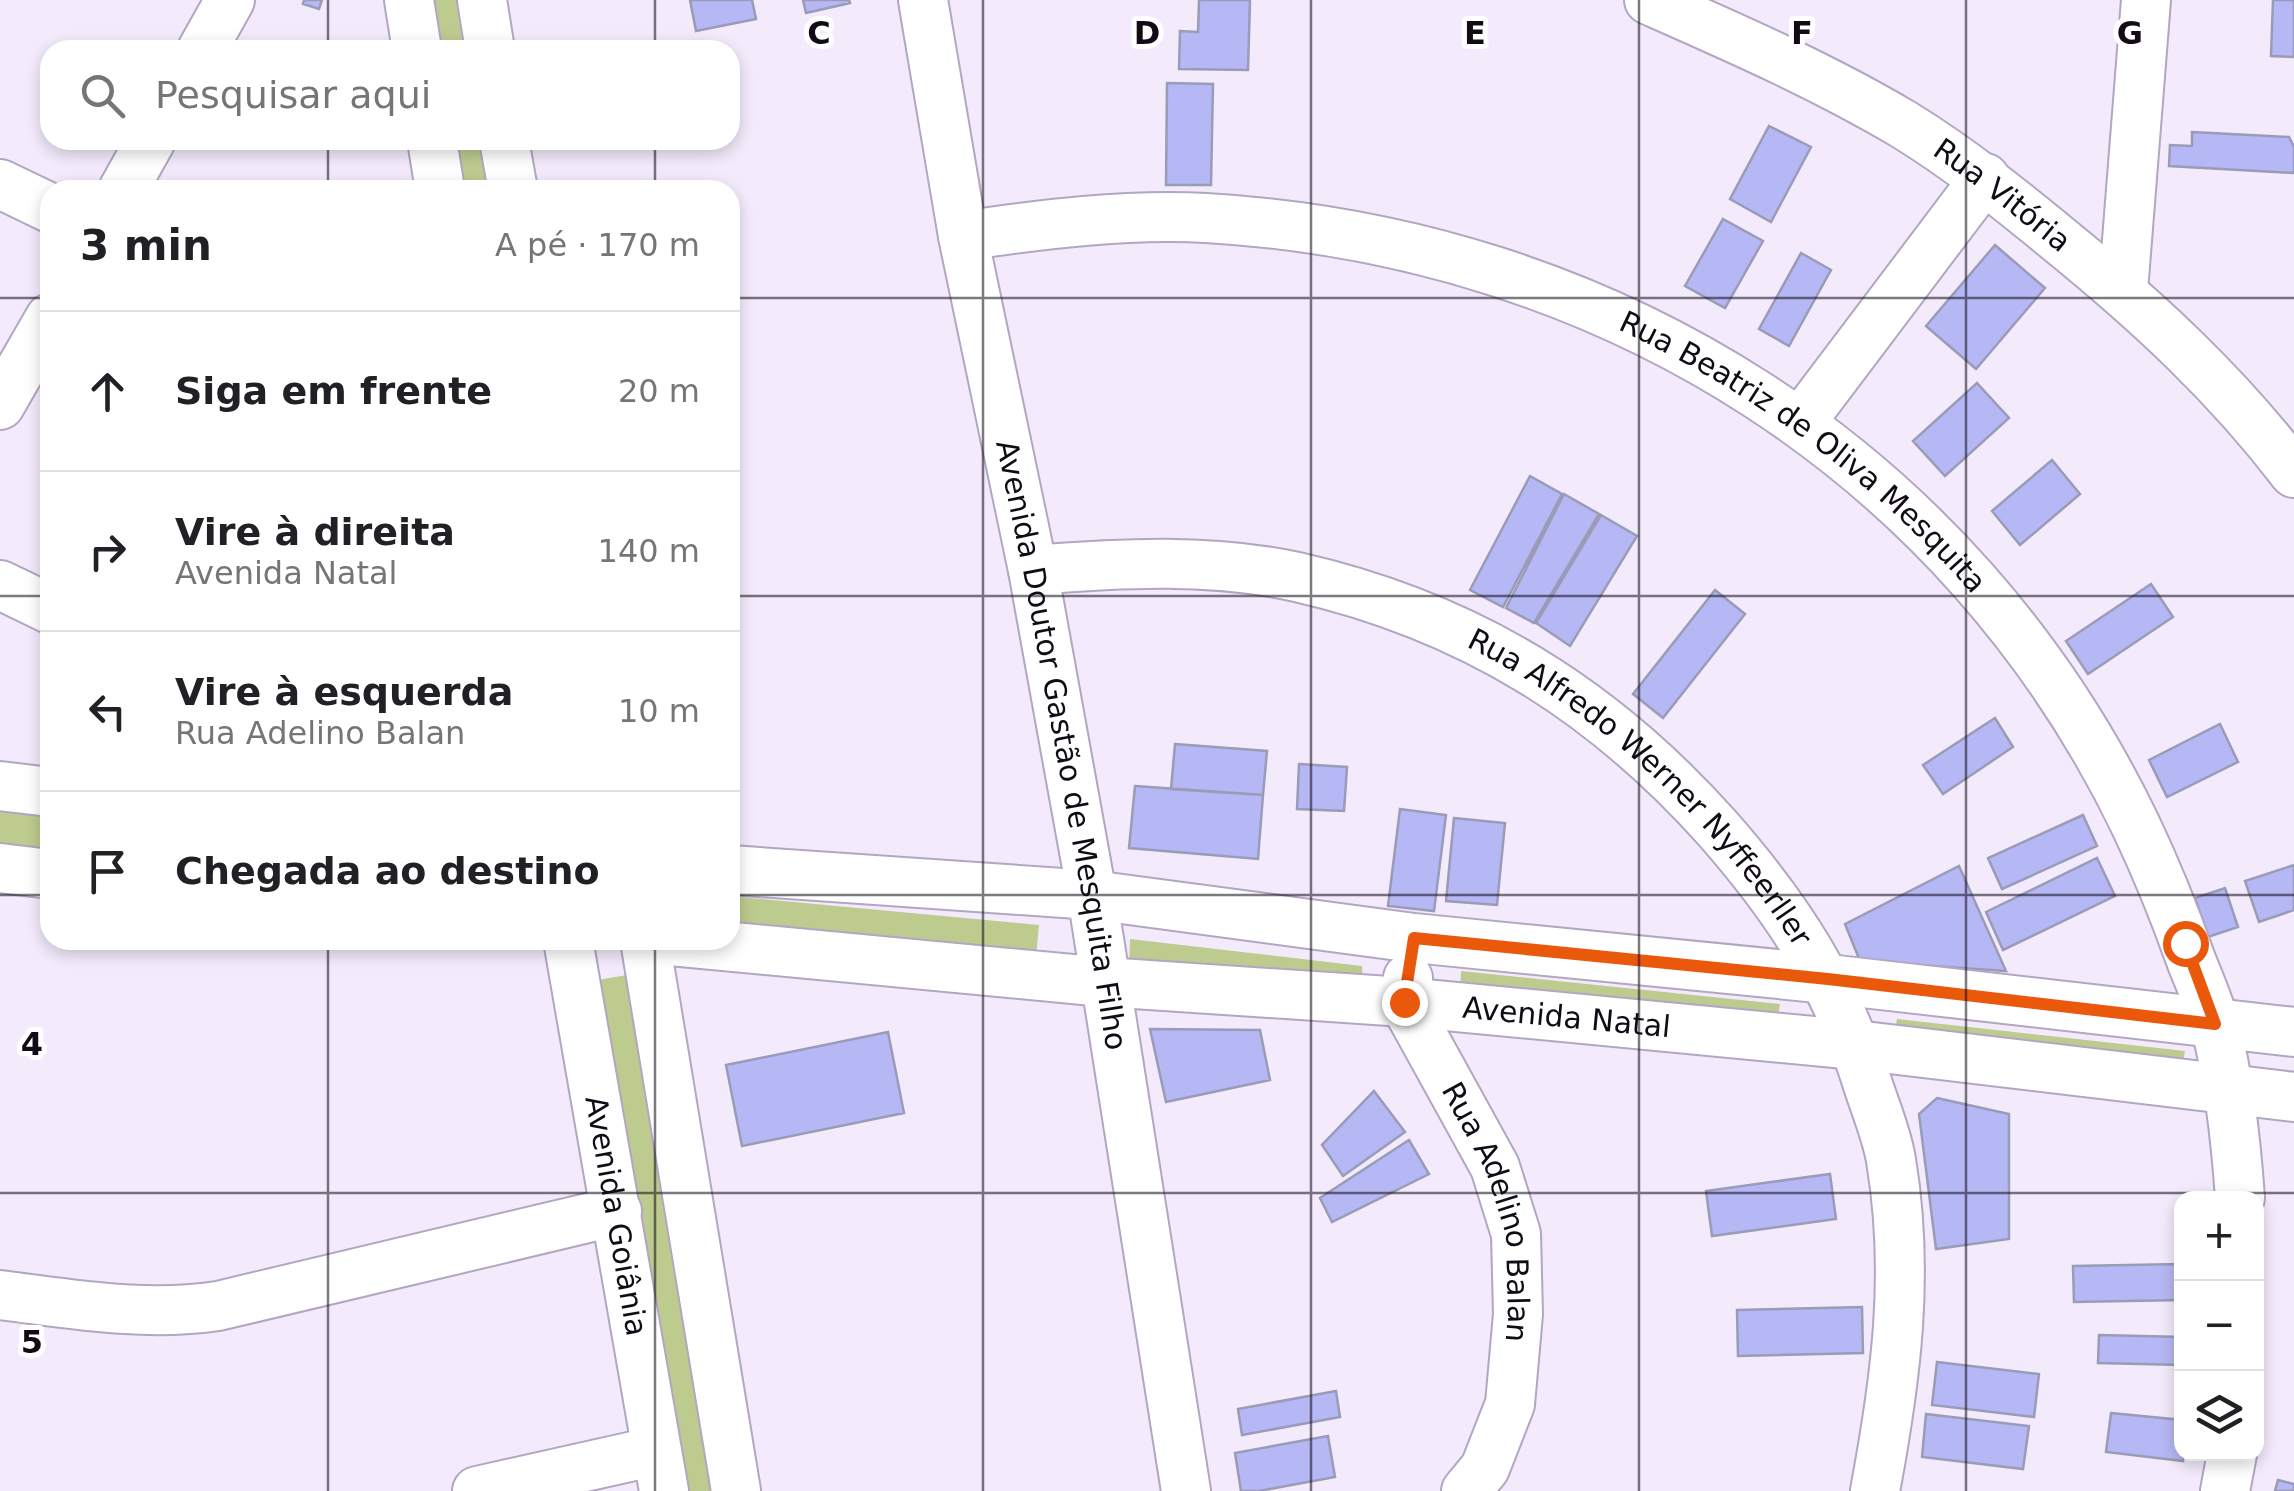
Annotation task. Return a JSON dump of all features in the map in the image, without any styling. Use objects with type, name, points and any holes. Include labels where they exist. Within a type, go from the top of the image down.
[{"type":"street","points":[[208,40],[230,0]]},
{"type":"street","points":[[410,0],[416,40]]},
{"type":"street","points":[[482,0],[488,40]]},
{"type":"street","name":"Avenida Doutor Gastão de Mesquita Filho","points":[[923,0],[963,236],[1033,570],[1092,895],[1186,1491]]},
{"type":"street","name":"Rua Vitória","points":[[1649,0],[1820,78],[1904,125],[1984,178],[2123,291],[2195,358],[2294,474]]},
{"type":"street","points":[[2123,291],[2146,0]]},
{"type":"street","points":[[128,180],[145,150]]},
{"type":"street","points":[[434,150],[438,180]]},
{"type":"street","points":[[506,150],[510,180]]},
{"type":"street","points":[[1800,423],[1984,178]]},
{"type":"street","points":[[0,184],[40,203]]},
{"type":"street","name":"Rua Beatriz de Oliva Mesquita","points":[[963,236],[1042,224],[1202,218],[1282,224],[1440,253],[1516,276],[1646,330],[1733,379],[1800,423],[1925,529],[1981,589],[2079,721],[2120,792],[2156,867],[2215,1024],[2229,1091],[2239,1191]]},
{"type":"street","points":[[0,405],[40,335]]},
{"type":"street","name":"Rua Alfredo Werner Nyffeerller","points":[[1033,570],[1156,563],[1224,566],[1293,576],[1424,615],[1486,643],[1601,716],[1653,761],[1747,862],[1828,979],[1856,1046],[1890,1156],[1900,1231],[1901,1324],[1875,1491]]},
{"type":"street","points":[[0,585],[40,603]]},
{"type":"street","points":[[0,786],[40,791]]},
{"type":"street","points":[[0,868],[40,873]]},
{"type":"street","points":[[740,871],[1092,895],[1414,938],[1828,979],[2294,1032]]},
{"type":"street","points":[[1404,1002],[1414,938]]},
{"type":"street","name":"Avenida Natal","points":[[740,948],[1104,982],[1404,1002],[1856,1046],[2294,1097]]},
{"type":"street","name":"Avenida Goiânia","points":[[570,950],[660,1471]]},
{"type":"street","points":[[647,950],[736,1491]]},
{"type":"street","name":"Rua Adelino Balan","points":[[1404,1002],[1496,1167],[1516,1234],[1518,1314],[1510,1404],[1485,1468],[1466,1491]]},
{"type":"street","points":[[0,1295],[137,1312],[178,1312],[218,1306],[617,1211]]},
{"type":"street","points":[[2225,1491],[2231,1461]]},
{"type":"street","points":[[478,1491],[660,1471]]},
{"type":"green space","points":[[416,0],[459,0],[466,40],[423,40]]},
{"type":"green space","points":[[443,150],[485,150],[490,180],[448,180]]},
{"type":"green space","points":[[0,809],[40,813],[40,848],[0,843]]},
{"type":"green space","points":[[740,897],[1039,925],[1036,957],[740,929]]},
{"type":"green space","points":[[1130,939],[1362,966],[1363,988],[1129,967]]},
{"type":"green space","points":[[1461,971],[1780,1004],[1776,1028],[1460,994]]},
{"type":"green space","points":[[627,975],[716,1491],[675,1491],[586,982]]},
{"type":"green space","points":[[1897,1019],[2185,1051],[2181,1074],[1893,1044]]},
{"type":"building","points":[[304,0],[322,0],[319,9],[303,4]]},
{"type":"building","points":[[690,0],[752,0],[756,19],[696,31]]},
{"type":"building","points":[[803,0],[849,0],[850,3],[806,13]]},
{"type":"building","points":[[1199,0],[1250,0],[1248,70],[1179,69],[1180,31],[1198,32]]},
{"type":"building","points":[[2273,0],[2294,0],[2294,57],[2271,56]]},
{"type":"building","points":[[1167,83],[1213,84],[1211,185],[1166,185]]},
{"type":"building","points":[[1769,126],[1811,147],[1771,222],[1730,199]]},
{"type":"building","points":[[2192,132],[2289,137],[2294,147],[2294,173],[2169,166],[2170,145],[2192,146]]},
{"type":"building","points":[[1723,219],[1763,241],[1725,308],[1685,286]]},
{"type":"building","points":[[1995,245],[2045,288],[1976,369],[1926,326]]},
{"type":"building","points":[[1801,253],[1831,270],[1789,346],[1759,329]]},
{"type":"building","points":[[1977,383],[2009,418],[1945,476],[1913,441]]},
{"type":"building","points":[[2052,460],[2080,494],[2020,545],[1992,511]]},
{"type":"building","points":[[1530,476],[1562,494],[1503,607],[1470,590]]},
{"type":"building","points":[[1564,494],[1599,514],[1534,623],[1506,608]]},
{"type":"building","points":[[1601,515],[1637,536],[1570,646],[1536,623]]},
{"type":"building","points":[[2151,584],[2173,617],[2088,674],[2066,641]]},
{"type":"building","points":[[1715,590],[1745,614],[1663,718],[1633,694]]},
{"type":"building","points":[[1995,718],[2013,747],[1943,794],[1923,765]]},
{"type":"building","points":[[2220,724],[2238,762],[2167,797],[2149,760]]},
{"type":"building","points":[[1175,744],[1267,751],[1263,795],[1171,789]]},
{"type":"building","points":[[1299,764],[1347,767],[1344,811],[1297,809]]},
{"type":"building","points":[[1135,786],[1263,795],[1258,859],[1129,848]]},
{"type":"building","points":[[1400,809],[1446,815],[1434,911],[1388,906]]},
{"type":"building","points":[[2083,815],[2097,846],[2002,889],[1988,858]]},
{"type":"building","points":[[1454,818],[1505,823],[1497,905],[1446,901]]},
{"type":"building","points":[[2097,858],[2115,896],[2003,950],[1986,912]]},
{"type":"building","points":[[2294,865],[2294,910],[2259,922],[2245,881]]},
{"type":"building","points":[[1959,866],[2006,971],[1860,961],[1845,924]]},
{"type":"building","points":[[2225,888],[2238,927],[2208,937],[2195,898]]},
{"type":"building","points":[[1150,1029],[1260,1030],[1270,1080],[1166,1102]]},
{"type":"building","points":[[888,1032],[904,1113],[742,1146],[726,1065]]},
{"type":"building","points":[[1374,1091],[1405,1132],[1343,1176],[1322,1145]]},
{"type":"building","points":[[1937,1098],[2009,1114],[2009,1239],[1936,1249],[1919,1114]]},
{"type":"building","points":[[1409,1140],[1429,1174],[1332,1222],[1320,1198]]},
{"type":"building","points":[[1830,1174],[1836,1219],[1712,1236],[1706,1191]]},
{"type":"building","points":[[2174,1264],[2174,1300],[2074,1302],[2073,1266]]},
{"type":"building","points":[[1862,1307],[1863,1353],[1738,1356],[1737,1310]]},
{"type":"building","points":[[2099,1335],[2174,1337],[2174,1365],[2098,1363]]},
{"type":"building","points":[[1937,1362],[2039,1374],[2034,1417],[1932,1405]]},
{"type":"building","points":[[1336,1391],[1340,1417],[1242,1435],[1238,1409]]},
{"type":"building","points":[[2111,1413],[2174,1419],[2174,1460],[2106,1452]]},
{"type":"building","points":[[1926,1414],[2029,1426],[2023,1469],[1922,1457]]},
{"type":"building","points":[[1328,1436],[1335,1477],[1241,1491],[1235,1453]]},
{"type":"building","points":[[2278,1480],[2294,1484],[2294,1491],[2275,1491]]},
{"type":"route","points":[[1404,1002],[1414,938],[1828,979],[2215,1024],[2185,943]]}]
